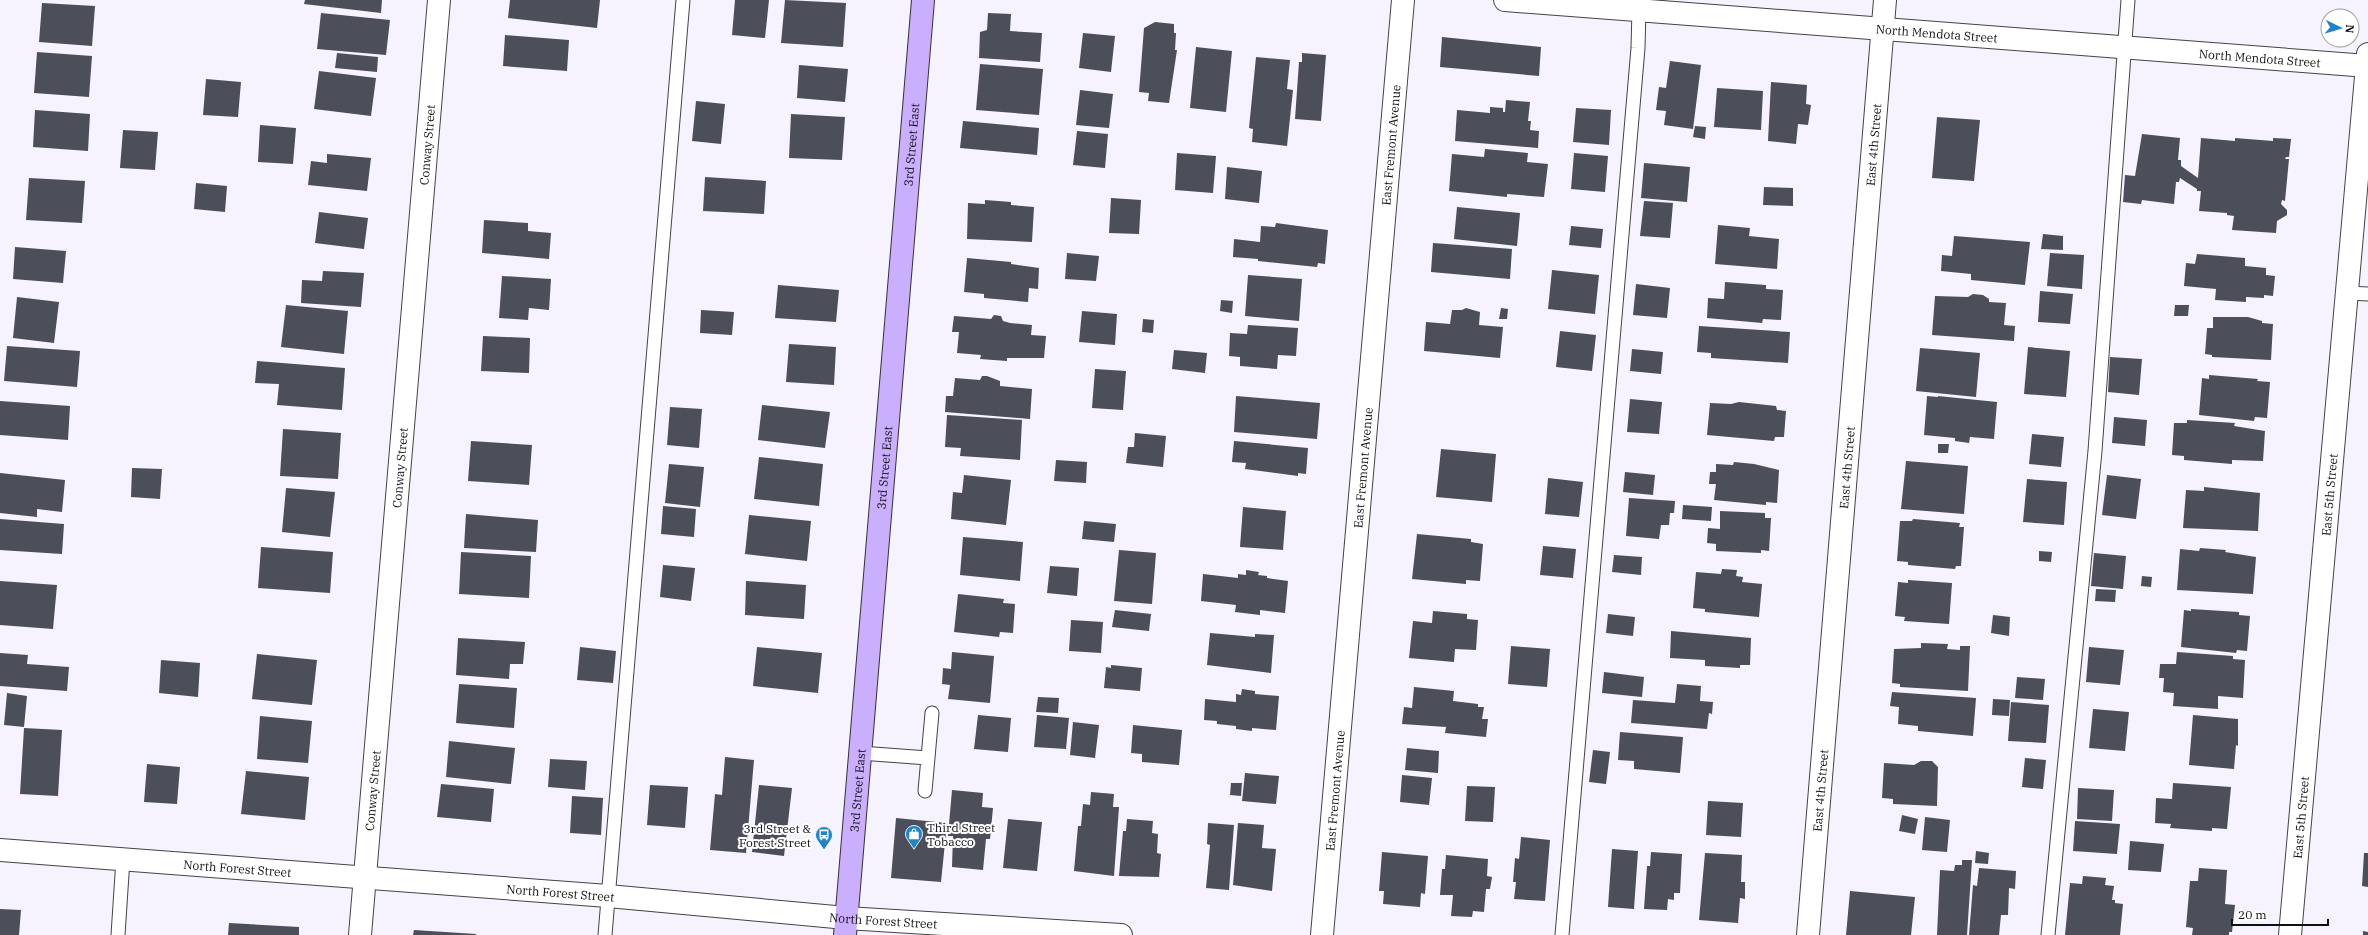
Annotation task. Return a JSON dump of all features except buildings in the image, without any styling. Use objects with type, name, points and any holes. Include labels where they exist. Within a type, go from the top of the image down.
[{"type":"street","name":"Conway Street","points":[[360,935],[439,0]]},
{"type":"street","name":"3rd Street East","points":[[845,926],[923,0]]},
{"type":"street","name":"East Fremont Avenue","points":[[1322,935],[1403,0]]},
{"type":"street","name":"North Mendota Street","points":[[1505,0],[1639,9],[1882,30],[2368,62]]},
{"type":"street","name":"East 4th Street","points":[[1808,935],[1882,30],[1886,0]]},
{"type":"street","name":"East 5th Street","points":[[2290,935],[2358,294],[2368,62]]},
{"type":"street","name":"North Forest Street","points":[[0,850],[608,896],[845,926],[1121,935]]},
{"type":"lane","points":[[605,935],[683,0]]},
{"type":"lane","points":[[2048,935],[2095,451],[2123,47],[2128,0]]},
{"type":"lane","points":[[1562,935],[1638,48],[1639,9]]},
{"type":"lane","points":[[925,791],[932,713]]},
{"type":"lane","points":[[860,753],[928,758]]},
{"type":"lane","points":[[118,935],[123,859]]},
{"type":"place","name":"Third Street Tobacco","points":[[914,849]]},
{"type":"place","name":"3rd Street & Forest Street","points":[[824,850]]}]
